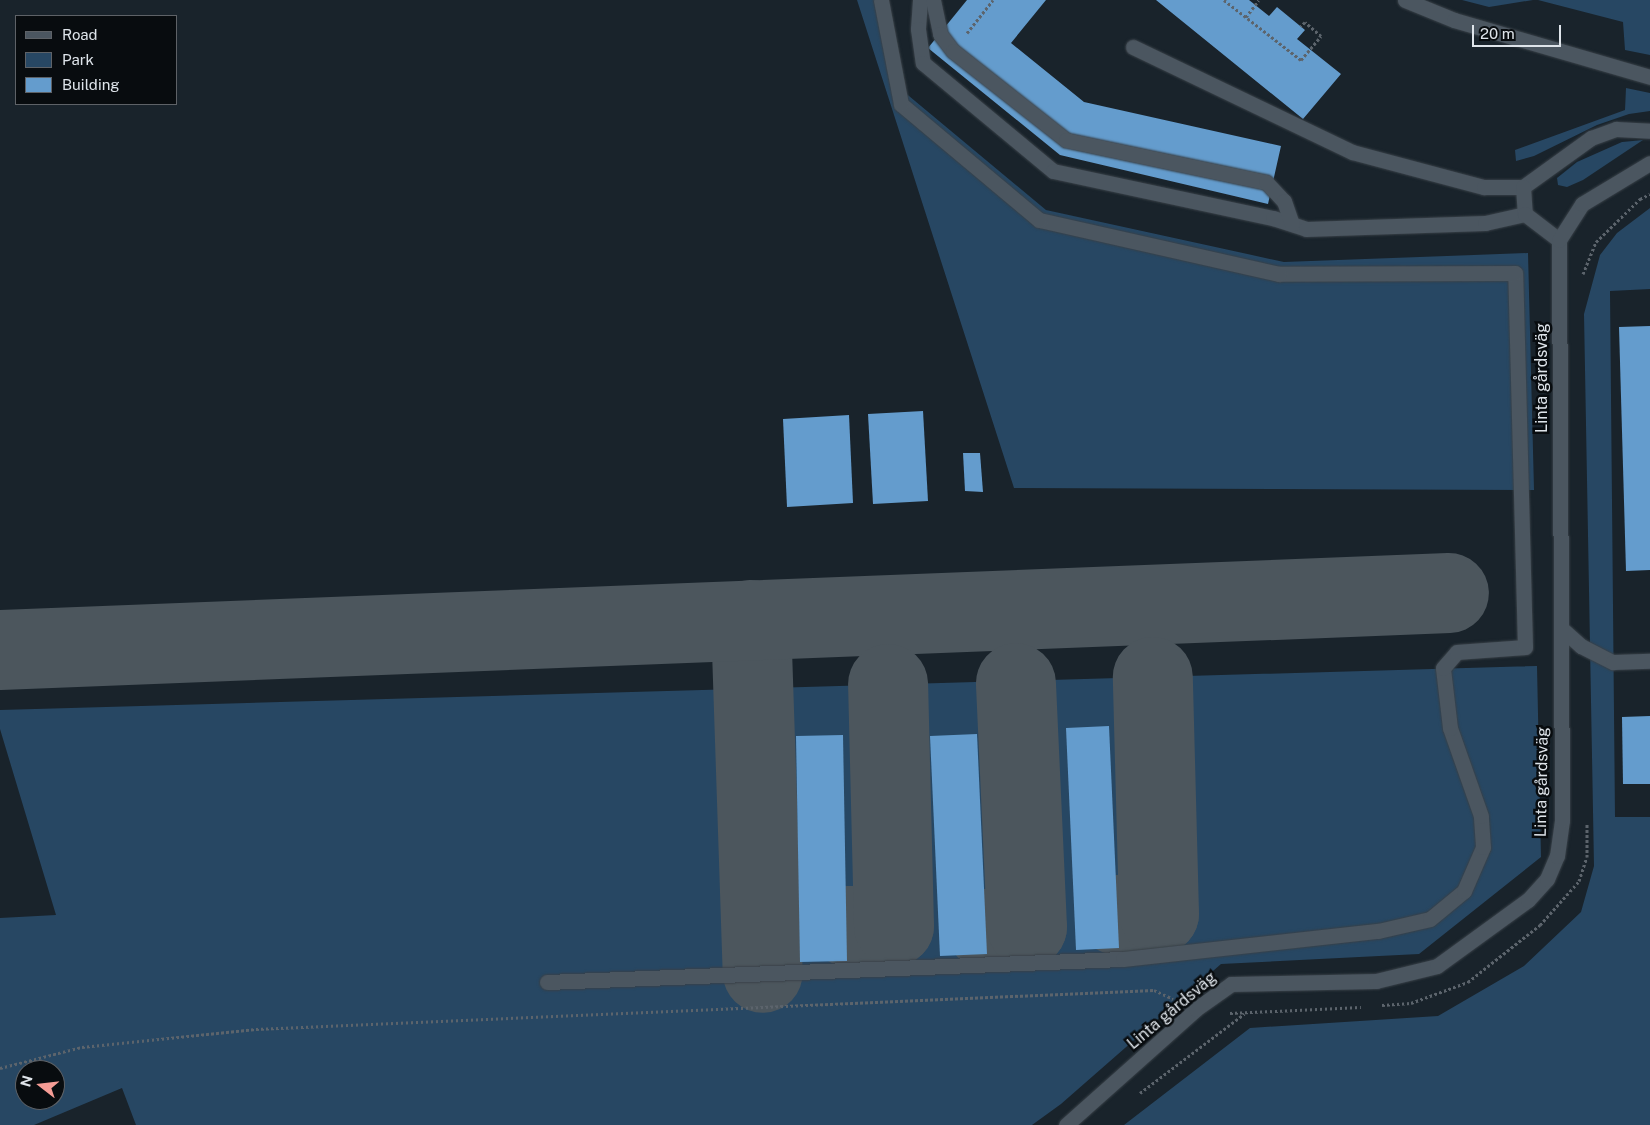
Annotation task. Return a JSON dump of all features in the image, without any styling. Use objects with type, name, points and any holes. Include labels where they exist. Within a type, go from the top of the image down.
[{"type":"street","points":[[547,982],[1123,959],[1378,931],[1430,919],[1464,891],[1483,848],[1481,816],[1450,728],[1443,668],[1457,652],[1525,647],[1515,273],[1280,274],[1039,220],[902,104],[881,0]]},
{"type":"street","points":[[920,0],[918,29],[923,63],[1053,171],[1292,224],[1306,229],[1485,223],[1525,214]]},
{"type":"street","points":[[933,0],[940,34],[953,51],[1066,140],[1266,182],[1284,201],[1292,224]]},
{"type":"street","points":[[1405,0],[1454,20],[1650,77]]},
{"type":"street","points":[[1133,48],[1352,152],[1484,187],[1523,186],[1590,138],[1616,129],[1650,130]]},
{"type":"street","points":[[1523,186],[1525,214],[1559,240],[1582,204],[1650,163]]},
{"type":"street","name":"Linta gårdsväg","points":[[1066,1125],[1196,1009],[1231,984],[1376,980],[1437,966],[1528,900],[1547,879],[1558,856],[1562,820],[1559,240]]},
{"type":"street","points":[[1561,628],[1581,646],[1613,662],[1650,661]]},
{"type":"path","points":[[953,51],[993,0]]},
{"type":"path","points":[[1224,0],[1301,60],[1321,36],[1305,22],[1301,26]]},
{"type":"path","points":[[1246,17],[1259,0]]},
{"type":"path","points":[[1580,284],[1596,242],[1640,199],[1650,194]]},
{"type":"path","points":[[0,1068],[82,1047],[256,1029],[1154,990],[1196,1009],[1244,1014],[1411,1003],[1468,982],[1540,925],[1578,881],[1587,856],[1586,818]]},
{"type":"path","points":[[1136,1096],[1244,1014]]},
{"type":"green space","points":[[857,0],[887,0],[897,86],[1046,210],[1284,262],[1528,253],[1534,490],[1014,488]]},
{"type":"green space","points":[[1462,0],[1533,0],[1489,7]]},
{"type":"green space","points":[[1538,0],[1650,0],[1650,55],[1625,50],[1623,22]]},
{"type":"green space","points":[[1626,88],[1650,93],[1650,111],[1629,114],[1597,125],[1534,156],[1516,161],[1515,150],[1625,110]]},
{"type":"green space","points":[[1643,140],[1583,180],[1567,187],[1558,185],[1557,178],[1577,162],[1622,142]]},
{"type":"green space","points":[[1650,208],[1650,289],[1610,291],[1615,817],[1650,817],[1650,1125],[1124,1125],[1250,1028],[1438,1016],[1524,966],[1581,912],[1594,866],[1584,314],[1600,255],[1617,233]]},
{"type":"green space","points":[[1537,666],[1541,857],[1419,954],[1221,964],[1061,1104],[1032,1125],[136,1125],[122,1088],[34,1125],[0,1125],[0,918],[56,915],[0,729],[0,710]]},
{"type":"building","points":[[967,0],[1046,0],[1011,43],[1084,102],[1281,146],[1268,204],[1060,155],[928,48]]},
{"type":"building","points":[[1156,0],[1249,0],[1269,16],[1277,7],[1305,30],[1297,39],[1341,74],[1303,119]]},
{"type":"building","points":[[1650,326],[1650,570],[1626,571],[1619,327]]},
{"type":"building","points":[[923,411],[928,501],[873,504],[868,414]]},
{"type":"building","points":[[849,415],[853,503],[787,507],[783,419]]},
{"type":"building","points":[[963,453],[980,453],[983,492],[965,491]]},
{"type":"building","points":[[1650,716],[1650,784],[1623,784],[1622,717]]},
{"type":"building","points":[[1109,726],[1119,948],[1076,950],[1066,728]]},
{"type":"building","points":[[977,734],[987,954],[940,956],[930,736]]},
{"type":"building","points":[[843,735],[847,961],[800,962],[796,736]]},
{"type":"taxiway","points":[[0,650],[1449,593]]},
{"type":"taxiway","points":[[751,620],[763,973]]},
{"type":"taxiway","points":[[1117,915],[1159,914],[1153,677]]},
{"type":"taxiway","points":[[986,929],[1027,927],[1016,683]]},
{"type":"taxiway","points":[[847,926],[894,926],[888,684]]}]
